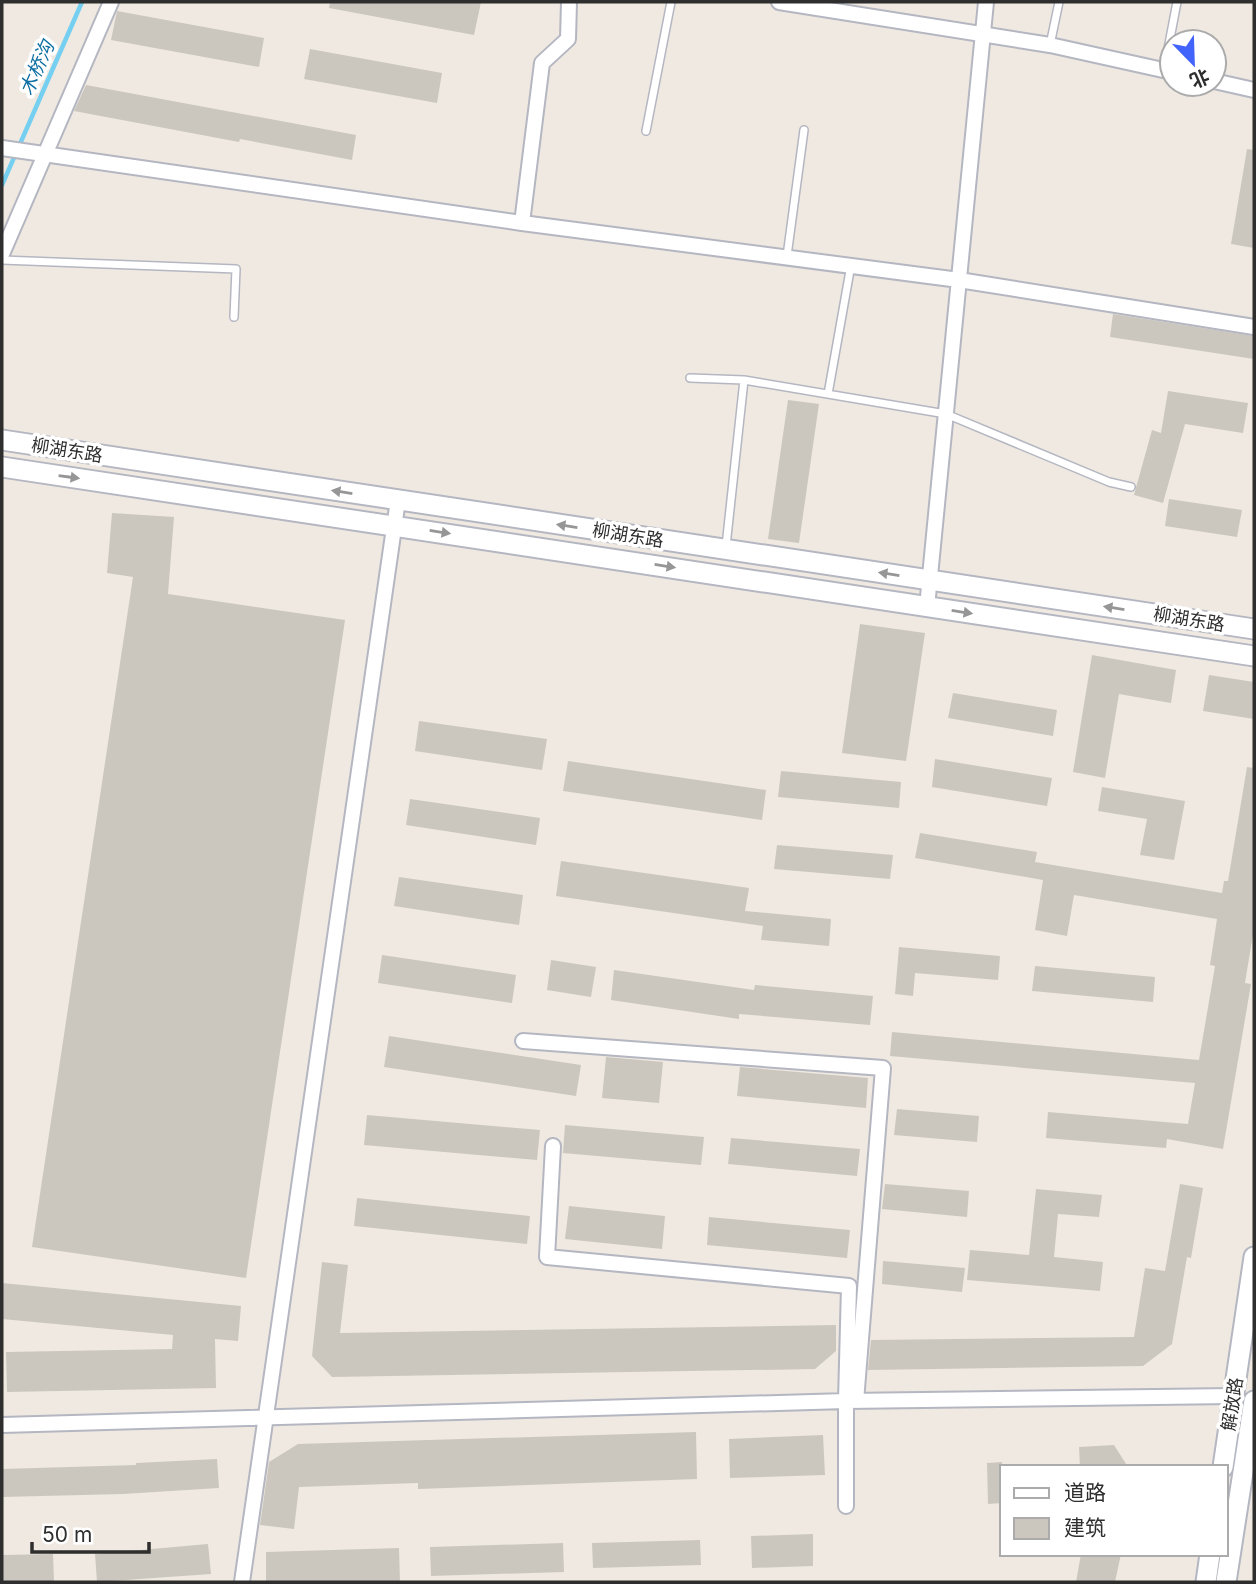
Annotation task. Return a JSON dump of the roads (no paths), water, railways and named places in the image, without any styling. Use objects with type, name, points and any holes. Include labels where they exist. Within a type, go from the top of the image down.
[{"type":"main road","name":"柳湖东路","points":[[2,440],[1254,629]]},
{"type":"main road","name":"柳湖东路","points":[[2,467],[1254,656]]},
{"type":"main road","name":"解放路","points":[[1223,1465],[1254,1257]]},
{"type":"main road","name":"解放路","points":[[1226,1582],[1254,1401]]},
{"type":"main road","points":[[1206,1582],[1210,1556]]},
{"type":"street","points":[[2,254],[38,152],[111,2]]},
{"type":"street","points":[[522,223],[542,63],[568,39],[569,2]]},
{"type":"street","points":[[779,2],[983,34],[1158,69]]},
{"type":"street","points":[[928,607],[986,2]]},
{"type":"street","points":[[1228,84],[1254,90]]},
{"type":"street","points":[[5,148],[522,223],[959,280],[1254,327]]},
{"type":"street","points":[[242,1582],[398,500]]},
{"type":"street","points":[[523,1041],[883,1068],[851,1401],[846,1506]]},
{"type":"street","points":[[553,1146],[547,1257],[849,1286],[851,1401]]},
{"type":"street","points":[[2,1425],[851,1401],[1234,1396]]},
{"type":"lane","points":[[646,131],[671,2]]},
{"type":"lane","points":[[1050,46],[1059,2]]},
{"type":"lane","points":[[1174,28],[1177,2]]},
{"type":"lane","points":[[788,256],[804,130]]},
{"type":"lane","points":[[2,260],[236,269],[234,317]]},
{"type":"lane","points":[[828,394],[851,265]]},
{"type":"lane","points":[[690,378],[744,380],[946,414],[1109,482],[1131,487]]},
{"type":"lane","points":[[726,550],[744,380]]},
{"type":"waterway","name":"木桥沟","points":[[2,185],[82,2]]}]
